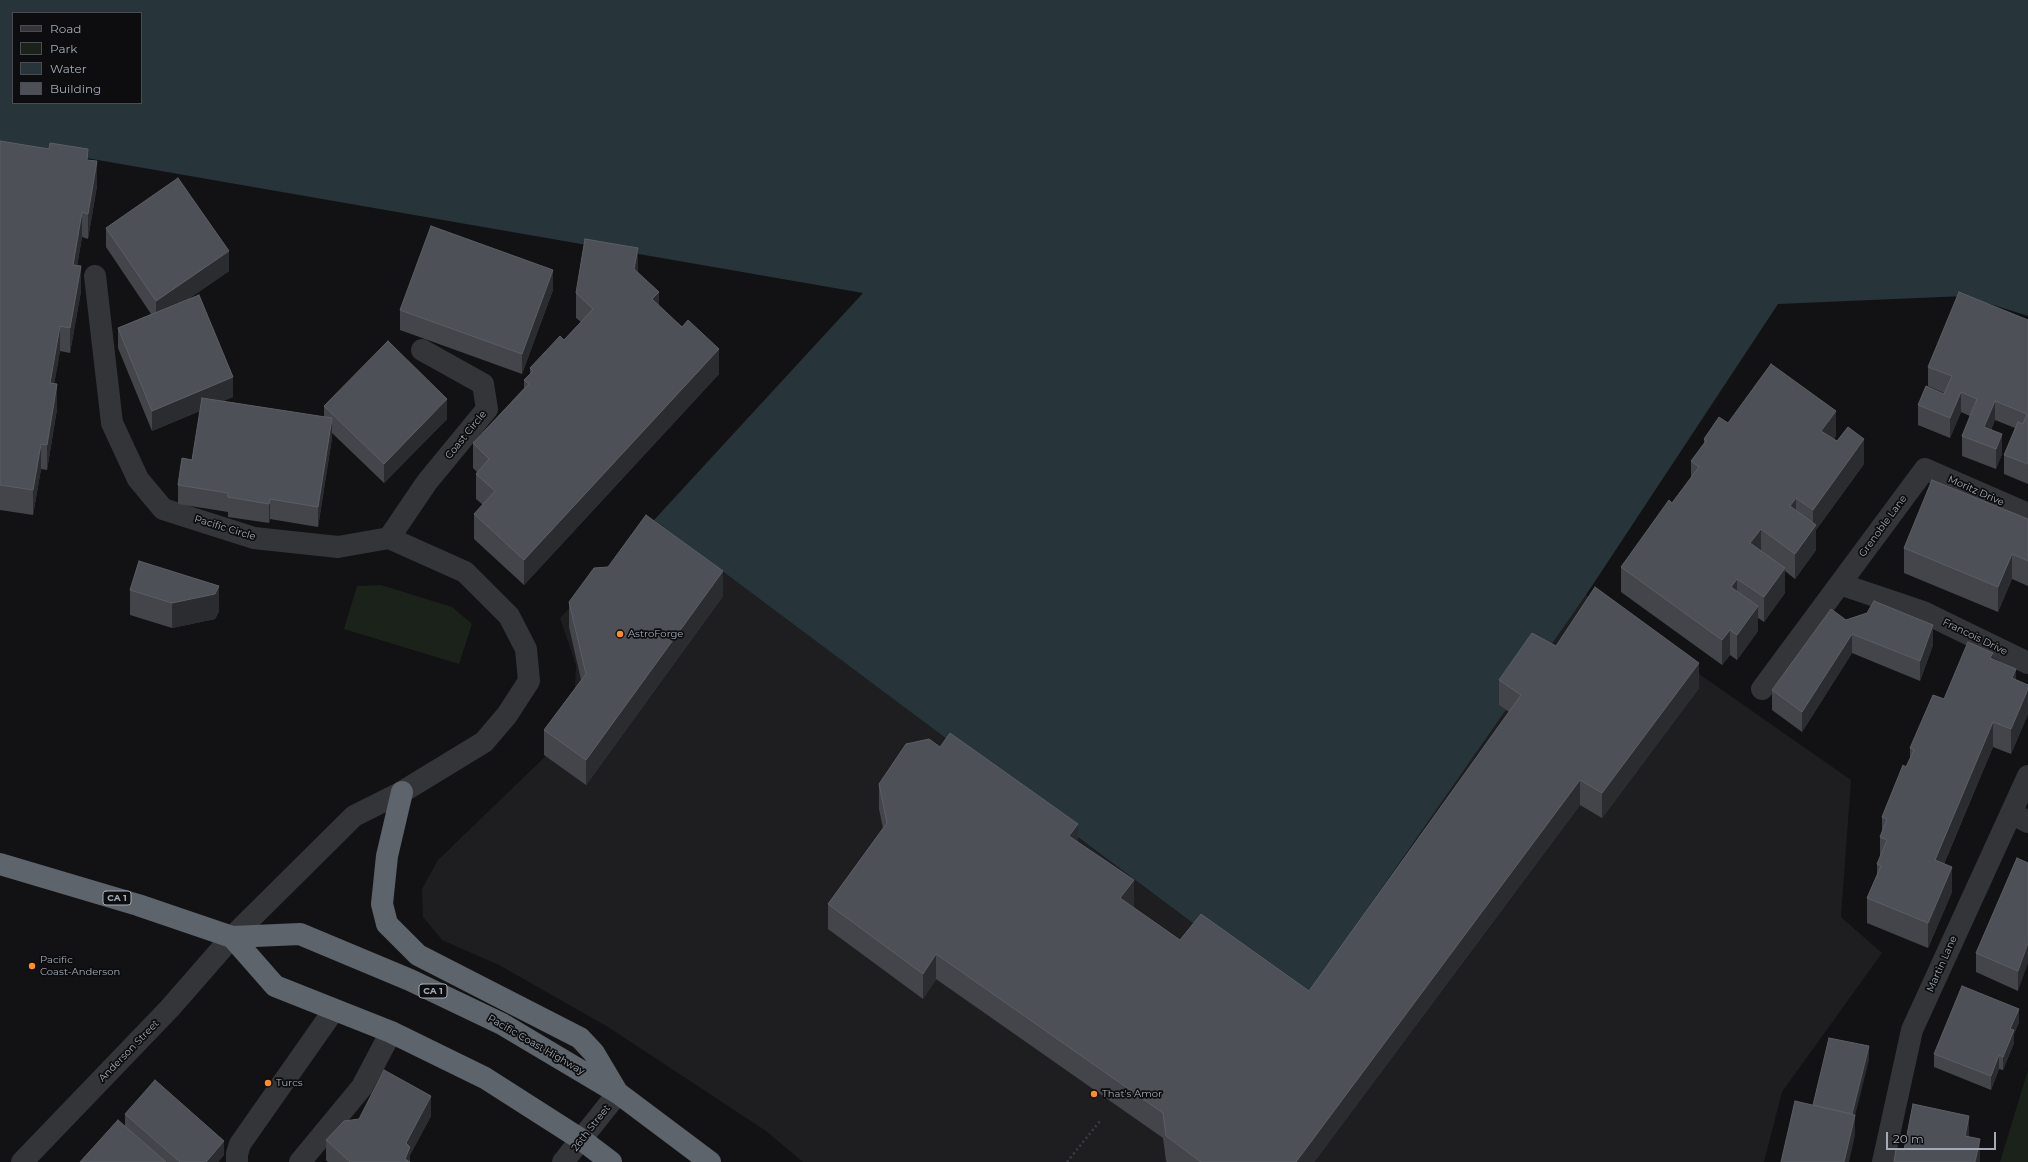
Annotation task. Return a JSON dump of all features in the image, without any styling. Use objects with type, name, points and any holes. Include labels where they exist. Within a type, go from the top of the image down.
[{"type":"highway","points":[[402,792],[387,856],[382,904],[387,924],[418,955],[580,1038],[594,1053],[618,1093]]},
{"type":"highway","name":"Pacific Coast Highway","points":[[0,864],[138,904],[232,937],[300,934],[410,980],[502,1024],[618,1093],[710,1162]]},
{"type":"highway","name":"Pacific Coast Highway","points":[[232,937],[275,986],[391,1032],[485,1078],[582,1140],[611,1162]]},
{"type":"street","name":"Pacific Circle","points":[[95,276],[112,423],[138,479],[163,509],[254,538],[338,547],[389,538]]},
{"type":"street","name":"Coast Circle","points":[[389,538],[427,482],[487,409],[483,384],[422,350]]},
{"type":"street","name":"Moritz Drive","points":[[1925,469],[2028,514]]},
{"type":"street","name":"Grenoble Lane","points":[[1762,689],[1925,469]]},
{"type":"street","name":"Anderson Street","points":[[22,1162],[170,1008],[232,937],[354,816],[402,792],[484,742],[507,715],[529,681],[526,649],[509,616],[465,572],[389,538]]},
{"type":"street","name":"Francois Drive","points":[[1840,584],[1923,612],[2028,663]]},
{"type":"street","name":"Martin Lane","points":[[1883,1162],[1912,1030],[2019,817],[2028,776]]},
{"type":"street","points":[[237,1162],[237,1154],[240,1144],[334,1010]]},
{"type":"street","points":[[300,1162],[362,1087],[391,1032]]},
{"type":"street","name":"26th Street","points":[[563,1162],[618,1093]]},
{"type":"path","points":[[1067,1162],[1100,1121]]},
{"type":"shaded area","points":[[654,520],[1301,1004],[1586,595],[1851,780],[1841,917],[1882,953],[1782,1092],[1764,1162],[803,1162],[766,1131],[608,1027],[499,965],[442,940],[423,917],[422,889],[438,860],[551,751],[574,705],[576,665],[560,618]]},
{"type":"green space","points":[[381,585],[452,607],[472,624],[459,664],[344,629],[357,586]]},
{"type":"green space","points":[[2028,1070],[2028,1162],[2000,1162]]},
{"type":"water","points":[[0,0],[2028,0],[2028,316],[1965,296],[1778,304],[1586,595],[1301,1004],[654,520],[863,293],[0,143]]},
{"type":"building","points":[[0,141],[49,149],[50,143],[88,149],[87,160],[97,161],[88,214],[82,212],[73,265],[81,266],[70,328],[60,326],[50,383],[57,384],[47,445],[41,444],[33,490],[0,485]]},
{"type":"building","points":[[178,178],[229,251],[156,301],[106,228]]},
{"type":"building","points":[[431,226],[553,270],[522,354],[400,310]]},
{"type":"building","points":[[585,239],[638,248],[634,269],[659,292],[652,299],[682,327],[688,320],[719,349],[524,560],[474,514],[495,491],[476,474],[489,459],[473,443],[529,384],[524,380],[533,371],[530,368],[560,336],[564,340],[593,309],[576,293]]},
{"type":"building","points":[[1959,292],[2028,320],[2028,464],[2004,455],[2018,422],[2023,424],[2027,414],[1995,401],[1984,427],[2002,434],[1996,449],[1962,436],[1977,399],[1961,392],[1950,418],[1918,405],[1926,386],[1944,394],[1952,376],[1928,367]]},
{"type":"building","points":[[199,295],[233,377],[152,411],[118,328]]},
{"type":"building","points":[[388,341],[447,399],[384,464],[324,406]]},
{"type":"building","points":[[1771,364],[1836,411],[1821,431],[1837,441],[1848,427],[1864,439],[1813,510],[1796,498],[1790,506],[1816,525],[1795,554],[1761,529],[1750,543],[1785,568],[1764,597],[1737,579],[1731,587],[1758,606],[1737,635],[1730,630],[1722,640],[1621,567],[1669,500],[1672,503],[1699,467],[1691,461],[1706,441],[1704,439],[1719,417],[1728,423]]},
{"type":"building","points":[[202,398],[332,418],[318,507],[270,499],[269,504],[228,497],[228,493],[178,485],[182,458],[192,460]]},
{"type":"building","points":[[1932,480],[2028,519],[2028,561],[2012,554],[1998,587],[1904,548]]},
{"type":"building","points":[[646,515],[723,571],[586,760],[544,730],[586,674],[569,602],[594,568],[608,567]]},
{"type":"building","points":[[139,561],[219,586],[215,594],[172,603],[130,590]]},
{"type":"building","points":[[1595,587],[1699,663],[1602,793],[1580,780],[1296,1162],[1201,1162],[1166,1136],[1163,1113],[936,954],[923,974],[828,904],[887,823],[879,784],[906,744],[929,739],[940,747],[950,733],[1078,824],[1069,836],[1134,880],[1120,898],[1180,940],[1201,914],[1309,991],[1521,695],[1499,680],[1532,633],[1556,646]]},
{"type":"building","points":[[1874,601],[1933,625],[1920,661],[1852,634],[1802,712],[1772,690],[1831,609],[1846,620],[1867,613]]},
{"type":"building","points":[[1968,642],[1993,653],[1990,658],[2016,669],[2012,678],[2028,685],[2028,689],[2011,729],[1993,722],[1935,860],[1952,867],[1928,923],[1867,898],[1881,866],[1877,864],[1887,840],[1880,837],[1887,819],[1882,817],[1903,765],[1906,767],[1914,750],[1910,748],[1933,695],[1944,699]]},
{"type":"building","points":[[2017,858],[2028,863],[2028,943],[2018,971],[1976,953]]},
{"type":"building","points":[[1962,986],[2019,1009],[2010,1029],[2014,1030],[2003,1057],[1999,1055],[1991,1076],[1934,1054]]},
{"type":"building","points":[[1829,1038],[1869,1046],[1852,1114],[1813,1105]]},
{"type":"building","points":[[384,1070],[431,1096],[406,1143],[410,1147],[405,1159],[410,1162],[350,1162],[326,1140],[344,1121],[359,1119]]},
{"type":"building","points":[[155,1080],[224,1141],[206,1162],[180,1162],[125,1114]]},
{"type":"building","points":[[1795,1101],[1855,1115],[1844,1162],[1781,1162]]},
{"type":"building","points":[[1913,1104],[1969,1116],[1965,1136],[1980,1139],[1975,1162],[1894,1162],[1896,1149],[1904,1150]]},
{"type":"building","points":[[118,1120],[166,1162],[80,1162]]},
{"type":"place","name":"AstroForge","points":[[620,634]]},
{"type":"place","name":"Pacific Coast-Anderson","points":[[32,966]]},
{"type":"place","name":"Turcs","points":[[268,1083]]},
{"type":"place","name":"That's Amor","points":[[1094,1094]]}]
